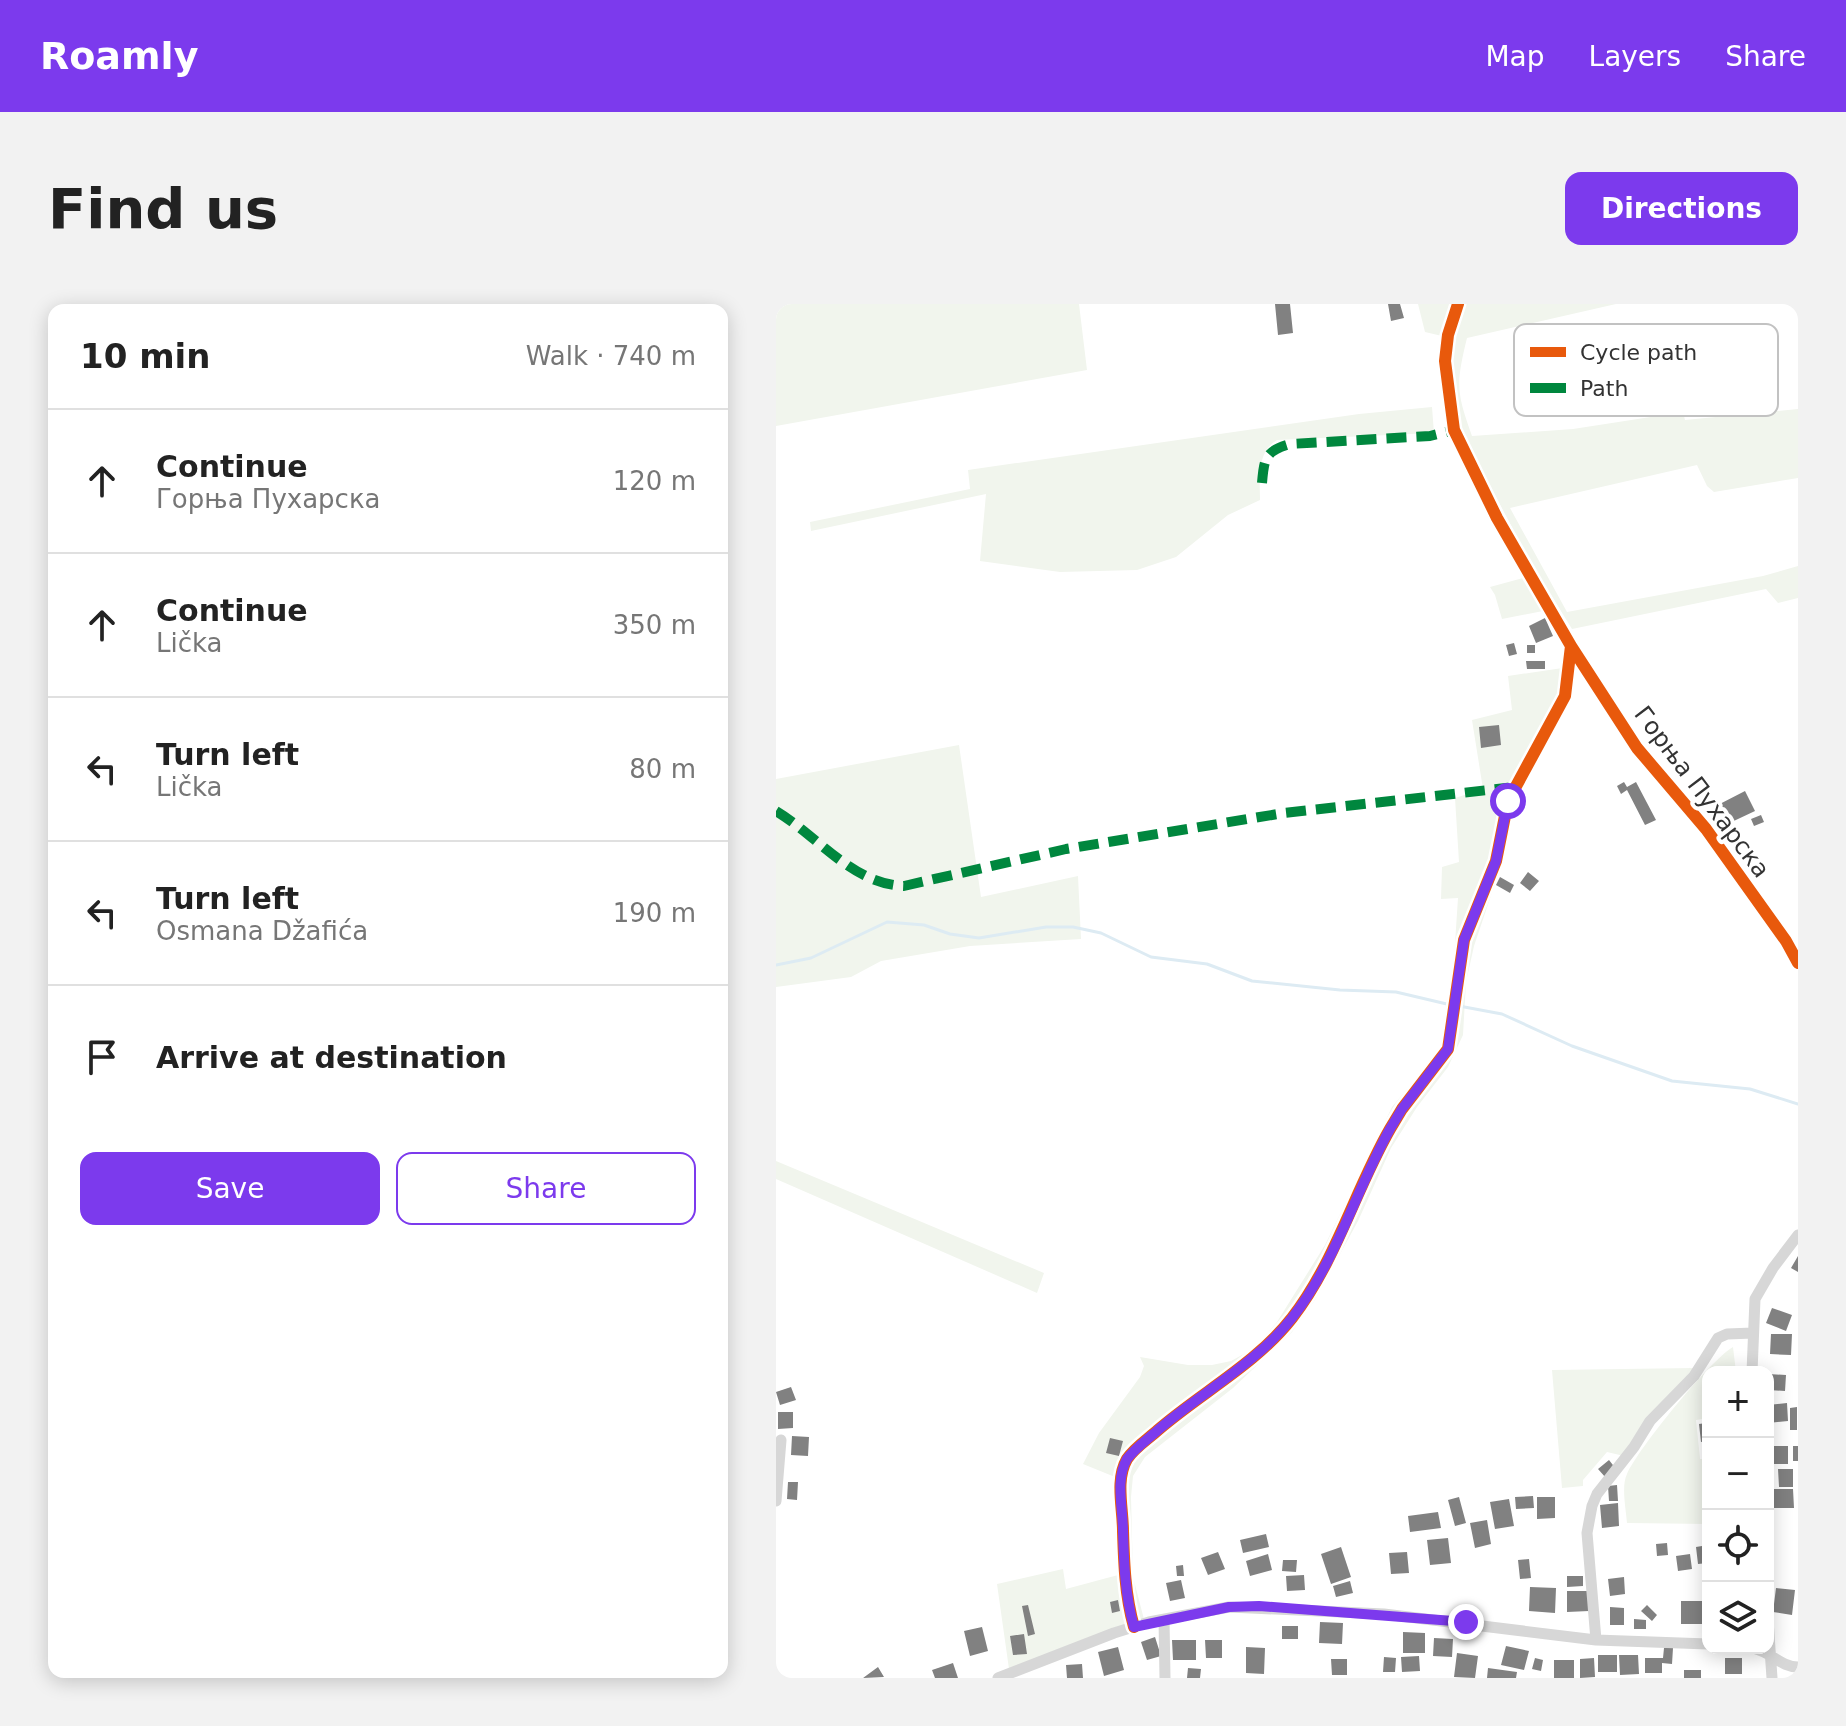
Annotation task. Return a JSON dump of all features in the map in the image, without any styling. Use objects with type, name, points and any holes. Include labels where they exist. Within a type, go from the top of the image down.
[{"type":"street","name":"Горња Пухарска","points":[[1458,304],[1448,335],[1445,361],[1454,430],[1503,530],[1571,646],[1637,748],[1706,829],[1786,941],[1798,963]]},
{"type":"street","points":[[1134,1627],[1125,1580],[1120,1495],[1127,1460],[1188,1404],[1241,1368],[1278,1336],[1318,1276],[1390,1129],[1448,1049],[1464,940],[1496,861],[1508,801],[1560,710],[1568,681],[1571,646]]},
{"type":"street","points":[[1752,1366],[1755,1299],[1798,1235]]},
{"type":"street","points":[[1596,1640],[1587,1533],[1597,1494],[1650,1421],[1694,1376],[1718,1338],[1727,1334],[1753,1333]]},
{"type":"street","points":[[776,1501],[781,1440]]},
{"type":"street","points":[[998,1678],[1134,1627],[1229,1607],[1259,1606],[1425,1618],[1596,1640],[1702,1644]]},
{"type":"street","points":[[1164,1619],[1165,1678]]},
{"type":"street","points":[[1770,1654],[1772,1678]]},
{"type":"street","points":[[1772,1654],[1787,1667],[1798,1667]]},
{"type":"shaded area","points":[[776,304],[1079,304],[1087,370],[776,426]]},
{"type":"shaded area","points":[[1418,304],[1451,304],[1442,336],[1425,332]]},
{"type":"shaded area","points":[[1463,304],[1616,304],[1528,324],[1514,324],[1514,327],[1467,338],[1459,387],[1472,436],[1573,429],[1657,416],[1684,416],[1685,420],[1778,416],[1778,411],[1798,409],[1798,478],[1714,492],[1707,486],[1697,465],[1510,508],[1567,612],[1763,576],[1798,566],[1798,598],[1778,603],[1766,589],[1572,629],[1527,556],[1462,432],[1451,368]]},
{"type":"shaded area","points":[[1432,407],[1434,433],[1277,440],[1262,459],[1260,500],[1228,515],[1176,557],[1137,570],[1060,572],[980,561],[986,494],[811,531],[810,522],[970,489],[968,470],[1359,414]]},
{"type":"shaded area","points":[[1523,578],[1543,611],[1502,619],[1490,587]]},
{"type":"shaded area","points":[[1576,666],[1569,700],[1511,806],[1504,857],[1474,946],[1466,982],[1463,1035],[1448,1067],[1391,1148],[1358,1221],[1315,1300],[1292,1332],[1233,1388],[1145,1457],[1133,1476],[1133,1577],[1146,1627],[1009,1669],[997,1584],[1063,1569],[1066,1589],[1118,1575],[1115,1477],[1083,1464],[1099,1433],[1140,1377],[1144,1366],[1140,1357],[1188,1365],[1212,1365],[1231,1361],[1253,1349],[1277,1322],[1325,1245],[1392,1107],[1445,1039],[1451,1003],[1458,898],[1441,899],[1442,867],[1459,862],[1455,798],[1483,789],[1472,720],[1512,710],[1508,676]]},
{"type":"shaded area","points":[[959,745],[981,897],[1078,876],[1081,939],[970,946],[881,961],[851,977],[776,987],[776,779]]},
{"type":"shaded area","points":[[776,1161],[1044,1273],[1037,1293],[776,1179]]},
{"type":"shaded area","points":[[1733,1347],[1735,1366],[1711,1366]]},
{"type":"shaded area","points":[[1694,1368],[1624,1456],[1607,1452],[1583,1480],[1583,1486],[1562,1488],[1552,1370]]},
{"type":"shaded area","points":[[1702,1375],[1702,1419],[1696,1420],[1702,1459],[1702,1524],[1627,1523],[1624,1485],[1627,1474],[1659,1426]]},
{"type":"building","points":[[1275,304],[1290,304],[1293,333],[1278,335]]},
{"type":"building","points":[[1388,304],[1400,304],[1404,318],[1391,321]]},
{"type":"building","points":[[1545,618],[1553,636],[1536,643],[1529,626]]},
{"type":"building","points":[[1514,643],[1517,654],[1509,656],[1506,645]]},
{"type":"building","points":[[1527,645],[1535,645],[1535,653],[1527,653]]},
{"type":"building","points":[[1526,661],[1545,661],[1545,669],[1527,669]]},
{"type":"building","points":[[1499,725],[1501,745],[1481,748],[1479,727]]},
{"type":"building","points":[[1624,782],[1627,787],[1636,782],[1656,820],[1645,825],[1627,790],[1621,794],[1617,786]]},
{"type":"building","points":[[1745,791],[1755,811],[1721,827],[1712,808]]},
{"type":"building","points":[[1761,815],[1764,822],[1754,826],[1751,819]]},
{"type":"building","points":[[1528,872],[1539,881],[1530,891],[1520,883]]},
{"type":"building","points":[[1500,877],[1514,885],[1510,893],[1496,885]]},
{"type":"building","points":[[1798,1256],[1798,1272],[1791,1268]]},
{"type":"building","points":[[1772,1308],[1792,1315],[1786,1331],[1766,1323]]},
{"type":"building","points":[[1771,1334],[1792,1334],[1791,1355],[1770,1354]]},
{"type":"building","points":[[1774,1374],[1786,1375],[1785,1391],[1774,1390]]},
{"type":"building","points":[[791,1387],[796,1400],[780,1405],[776,1392]]},
{"type":"building","points":[[1787,1403],[1788,1421],[1774,1422],[1774,1404]]},
{"type":"building","points":[[1797,1407],[1797,1430],[1790,1430],[1790,1408]]},
{"type":"building","points":[[778,1412],[793,1412],[793,1428],[778,1429]]},
{"type":"building","points":[[792,1436],[809,1437],[808,1456],[791,1455]]},
{"type":"building","points":[[1110,1438],[1123,1441],[1119,1456],[1106,1453]]},
{"type":"building","points":[[1774,1446],[1788,1446],[1788,1464],[1774,1464]]},
{"type":"building","points":[[1793,1446],[1798,1446],[1798,1461],[1793,1461]]},
{"type":"building","points":[[1609,1460],[1616,1469],[1606,1478],[1598,1469]]},
{"type":"building","points":[[1778,1469],[1793,1469],[1793,1487],[1779,1487]]},
{"type":"building","points":[[788,1482],[798,1482],[797,1500],[787,1499]]},
{"type":"building","points":[[1617,1485],[1618,1501],[1609,1501],[1608,1486]]},
{"type":"building","points":[[1774,1489],[1793,1489],[1794,1508],[1774,1508]]},
{"type":"building","points":[[1533,1496],[1534,1508],[1516,1509],[1515,1497]]},
{"type":"building","points":[[1459,1497],[1466,1523],[1455,1526],[1448,1500]]},
{"type":"building","points":[[1537,1497],[1555,1497],[1555,1518],[1537,1519]]},
{"type":"building","points":[[1509,1499],[1514,1526],[1495,1529],[1490,1502]]},
{"type":"building","points":[[1618,1503],[1619,1526],[1602,1528],[1600,1505]]},
{"type":"building","points":[[1438,1512],[1441,1528],[1410,1532],[1408,1516]]},
{"type":"building","points":[[1487,1520],[1491,1544],[1475,1548],[1470,1523]]},
{"type":"building","points":[[1266,1534],[1269,1547],[1243,1553],[1240,1540]]},
{"type":"building","points":[[1448,1538],[1451,1563],[1430,1565],[1427,1540]]},
{"type":"building","points":[[1667,1543],[1668,1555],[1657,1556],[1656,1544]]},
{"type":"building","points":[[1702,1546],[1702,1564],[1698,1564],[1696,1547]]},
{"type":"building","points":[[1341,1547],[1351,1577],[1331,1584],[1321,1554]]},
{"type":"building","points":[[1218,1552],[1225,1569],[1208,1575],[1201,1558]]},
{"type":"building","points":[[1407,1552],[1409,1573],[1391,1574],[1389,1553]]},
{"type":"building","points":[[1268,1554],[1272,1570],[1250,1576],[1246,1561]]},
{"type":"building","points":[[1690,1554],[1692,1569],[1678,1571],[1676,1556]]},
{"type":"building","points":[[1529,1559],[1531,1578],[1520,1579],[1518,1560]]},
{"type":"building","points":[[1283,1560],[1297,1560],[1296,1572],[1282,1571]]},
{"type":"building","points":[[1183,1565],[1184,1576],[1177,1576],[1176,1566]]},
{"type":"building","points":[[1304,1575],[1305,1590],[1287,1591],[1286,1576]]},
{"type":"building","points":[[1567,1576],[1583,1576],[1583,1586],[1567,1587]]},
{"type":"building","points":[[1624,1577],[1625,1594],[1610,1596],[1608,1579]]},
{"type":"building","points":[[1181,1580],[1185,1598],[1170,1601],[1166,1583]]},
{"type":"building","points":[[1350,1581],[1353,1593],[1336,1597],[1333,1586]]},
{"type":"building","points":[[1530,1587],[1556,1588],[1555,1613],[1529,1611]]},
{"type":"building","points":[[1776,1588],[1795,1590],[1792,1615],[1774,1612]]},
{"type":"building","points":[[1567,1591],[1588,1591],[1589,1611],[1567,1612]]},
{"type":"building","points":[[1118,1600],[1120,1611],[1112,1613],[1110,1602]]},
{"type":"building","points":[[1681,1601],[1702,1601],[1702,1624],[1681,1624]]},
{"type":"building","points":[[1028,1605],[1035,1634],[1028,1636],[1022,1606]]},
{"type":"building","points":[[1647,1605],[1657,1615],[1652,1621],[1641,1611]]},
{"type":"building","points":[[1610,1607],[1624,1608],[1624,1625],[1610,1625]]},
{"type":"building","points":[[1634,1619],[1646,1620],[1646,1629],[1634,1629]]},
{"type":"building","points":[[1320,1622],[1343,1623],[1342,1644],[1319,1643]]},
{"type":"building","points":[[1282,1626],[1298,1626],[1298,1639],[1282,1639]]},
{"type":"building","points":[[982,1627],[988,1651],[970,1656],[964,1631]]},
{"type":"building","points":[[1403,1632],[1425,1633],[1425,1653],[1403,1653]]},
{"type":"building","points":[[1024,1634],[1027,1654],[1013,1655],[1010,1636]]},
{"type":"building","points":[[1155,1637],[1161,1656],[1147,1660],[1141,1642]]},
{"type":"building","points":[[1434,1638],[1453,1639],[1452,1657],[1433,1656]]},
{"type":"building","points":[[1172,1640],[1196,1640],[1196,1660],[1173,1660]]},
{"type":"building","points":[[1205,1640],[1222,1640],[1222,1658],[1206,1658]]},
{"type":"building","points":[[1506,1646],[1529,1651],[1524,1670],[1501,1665]]},
{"type":"building","points":[[1118,1647],[1124,1670],[1104,1676],[1098,1652]]},
{"type":"building","points":[[1246,1647],[1265,1648],[1264,1674],[1246,1673]]},
{"type":"building","points":[[1664,1648],[1673,1648],[1672,1664],[1662,1663],[1662,1673],[1645,1673],[1645,1658],[1663,1658]]},
{"type":"building","points":[[1457,1653],[1478,1656],[1475,1678],[1454,1677]]},
{"type":"building","points":[[1598,1655],[1617,1655],[1617,1672],[1598,1672]]},
{"type":"building","points":[[1619,1655],[1638,1655],[1639,1674],[1620,1675]]},
{"type":"building","points":[[1419,1656],[1420,1671],[1402,1672],[1401,1657]]},
{"type":"building","points":[[1384,1657],[1396,1658],[1395,1672],[1383,1672]]},
{"type":"building","points":[[1535,1658],[1543,1660],[1541,1671],[1532,1669]]},
{"type":"building","points":[[1594,1658],[1595,1677],[1580,1678],[1580,1659]]},
{"type":"building","points":[[1725,1658],[1742,1658],[1742,1674],[1725,1674]]},
{"type":"building","points":[[1331,1659],[1347,1659],[1347,1675],[1332,1675]]},
{"type":"building","points":[[1554,1660],[1574,1660],[1574,1678],[1554,1678]]},
{"type":"building","points":[[953,1663],[958,1678],[935,1678],[932,1670]]},
{"type":"building","points":[[1082,1664],[1083,1678],[1067,1678],[1066,1665]]},
{"type":"building","points":[[878,1667],[884,1677],[863,1678]]},
{"type":"building","points":[[1188,1668],[1201,1669],[1200,1678],[1187,1678]]},
{"type":"building","points":[[1488,1668],[1517,1672],[1516,1678],[1487,1678]]},
{"type":"building","points":[[1684,1670],[1701,1670],[1701,1678],[1684,1678]]},
{"type":"waterway","points":[[776,965],[811,958],[887,922],[924,925],[950,934],[979,938],[1046,927],[1073,927],[1101,933],[1151,957],[1207,964],[1252,981],[1396,992],[1451,1005]]},
{"type":"waterway","points":[[1459,1006],[1502,1014],[1572,1046],[1672,1081],[1750,1089],[1798,1104]]},
{"type":"marked path","points":[[1262,483],[1267,457],[1290,444],[1430,436],[1454,430]]},
{"type":"marked path","points":[[776,811],[852,868],[885,883],[904,886],[1066,849],[1284,813],[1515,787]]},
{"type":"cycle path","points":[[1458,304],[1448,335],[1445,361],[1454,430],[1497,518],[1571,646],[1637,748],[1706,829],[1786,941],[1798,963]]},
{"type":"cycle path","points":[[1134,1627],[1126,1579],[1120,1494],[1123,1467],[1137,1447],[1262,1350],[1292,1318],[1321,1273],[1390,1129],[1448,1049],[1464,940],[1496,861],[1508,801],[1565,696],[1571,646]]},
{"type":"route","points":[[1466,1622],[1259,1606],[1229,1607],[1134,1627],[1125,1580],[1120,1495],[1127,1460],[1137,1449],[1188,1404],[1241,1368],[1278,1336],[1295,1314],[1318,1276],[1390,1129],[1448,1049],[1464,940],[1496,861],[1508,801]]}]
